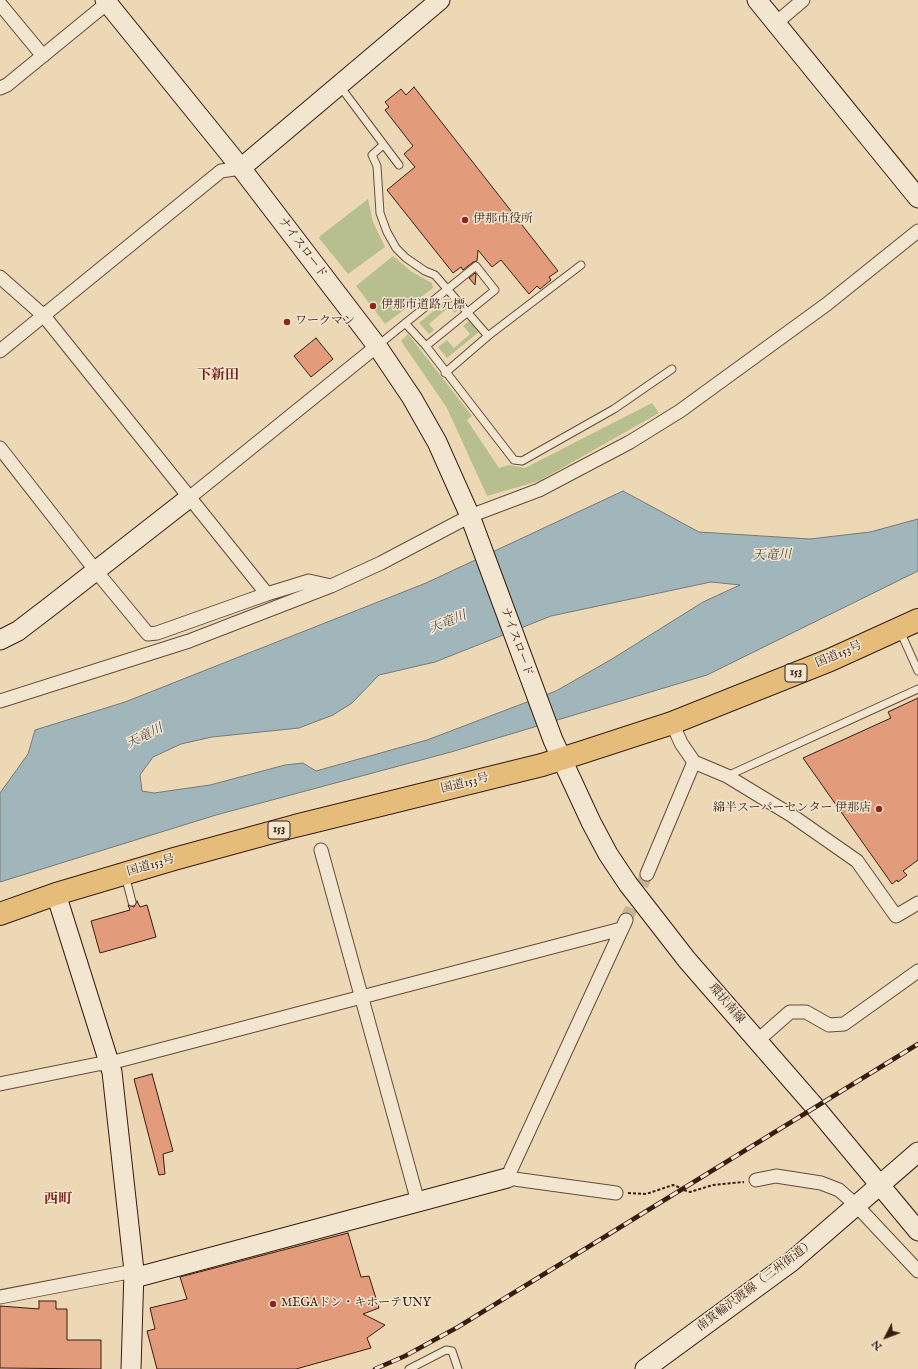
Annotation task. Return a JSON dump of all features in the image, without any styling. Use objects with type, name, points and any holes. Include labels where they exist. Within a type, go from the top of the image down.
[{"type":"highway","name":"国道153号","points":[[0,914],[56,894],[125,873],[294,826],[562,758],[672,723],[830,660],[918,620]]},
{"type":"street","points":[[757,0],[918,198]]},
{"type":"street","points":[[776,23],[803,0]]},
{"type":"street","points":[[0,88],[7,85],[43,56],[108,1]]},
{"type":"street","name":"ナイスロード","points":[[108,1],[241,168],[377,346],[412,398],[437,442],[471,520],[550,733],[562,758]]},
{"type":"street","points":[[0,351],[221,171],[241,168],[339,85],[432,2]]},
{"type":"street","points":[[0,4],[43,56]]},
{"type":"street","points":[[0,702],[188,641],[331,586],[471,520],[539,490],[630,442],[680,411],[827,304],[918,231]]},
{"type":"street","points":[[0,277],[44,316],[267,594]]},
{"type":"street","points":[[0,640],[18,631],[96,571],[377,346]]},
{"type":"street","points":[[0,448],[96,571],[148,634],[157,633],[267,594],[309,581],[331,586]]},
{"type":"street","points":[[672,723],[680,743],[694,762],[727,776],[791,815],[857,860],[896,916],[918,903]]},
{"type":"street","name":"環状南線","points":[[562,758],[591,822],[628,884],[687,960],[880,1185],[918,1232]]},
{"type":"street","points":[[647,874],[694,762]]},
{"type":"street","points":[[321,850],[418,1202]]},
{"type":"street","points":[[56,894],[110,1063],[134,1274],[131,1369]]},
{"type":"street","points":[[0,1084],[98,1064],[110,1063],[361,998],[624,925],[507,1178]]},
{"type":"street","points":[[757,1041],[790,1012],[806,1012],[829,1025],[844,1024],[918,971]]},
{"type":"street","name":"南箕輪沢渡線（三州街道）","points":[[645,1369],[791,1262],[918,1152]]},
{"type":"street","points":[[756,1180],[776,1176],[822,1183],[839,1190],[856,1205],[918,1271]]},
{"type":"street","points":[[0,1297],[134,1274],[507,1178],[585,1190],[616,1193]]},
{"type":"lane","points":[[339,85],[399,166]]},
{"type":"lane","points":[[383,145],[372,155],[377,166],[380,213],[387,232],[396,248],[406,258],[425,271],[435,275],[488,336]]},
{"type":"lane","points":[[445,373],[488,336],[581,264]]},
{"type":"lane","points":[[377,346],[446,288],[476,266],[495,290],[426,346]]},
{"type":"lane","points":[[405,323],[426,346],[445,373],[514,460],[522,461],[614,409],[672,369]]},
{"type":"lane","points":[[898,629],[918,671]]},
{"type":"lane","points":[[727,776],[918,690]]},
{"type":"lane","points":[[125,873],[132,902]]},
{"type":"lane","points":[[409,1369],[446,1350],[452,1351],[458,1369]]},
{"type":"path","points":[[616,1193],[646,1194],[673,1185],[690,1192],[713,1185],[756,1180]]},
{"type":"green space","points":[[368,199],[373,222],[385,247],[348,274],[319,238]]},
{"type":"green space","points":[[393,256],[412,272],[432,283],[433,288],[385,324],[356,286]]},
{"type":"green space","points":[[449,298],[459,309],[455,313],[449,307],[429,324],[434,330],[429,334],[419,323]]},
{"type":"green space","points":[[469,321],[479,332],[447,358],[438,347],[447,340],[454,348],[470,334],[463,326]]},
{"type":"green space","points":[[408,334],[472,416],[467,420],[499,468],[509,465],[525,468],[652,403],[659,413],[539,481],[487,496],[447,408],[401,341]]},
{"type":"water","name":"天竜川","points":[[623,491],[699,532],[810,539],[870,532],[918,519],[918,571],[707,675],[451,752],[216,815],[0,882],[0,793],[28,754],[35,730],[125,702],[426,583]],"holes":[[[711,582],[740,585],[703,602],[612,659],[556,691],[427,740],[316,771],[303,763],[285,765],[210,785],[154,793],[142,791],[140,775],[153,757],[181,744],[212,737],[299,728],[333,715],[352,703],[379,675],[435,662],[551,616]]]},
{"type":"building","name":"伊那市役所","points":[[414,87],[558,271],[549,277],[551,280],[540,289],[537,286],[529,294],[501,260],[492,267],[478,250],[477,261],[473,262],[463,270],[461,267],[453,273],[387,190],[415,167],[404,154],[413,146],[385,110],[389,107],[385,102],[401,89],[406,95]]},
{"type":"building","points":[[475,273],[476,274],[475,285],[469,278]]},
{"type":"building","points":[[316,338],[333,359],[311,377],[294,356]]},
{"type":"building","name":"綿半スーパーセンター 伊那店","points":[[918,698],[918,860],[903,871],[907,875],[898,882],[897,880],[892,884],[803,758],[891,718],[888,712]]},
{"type":"building","points":[[137,901],[140,907],[147,905],[156,937],[100,953],[91,921],[130,910],[128,905],[134,907]]},
{"type":"building","points":[[152,1074],[173,1151],[163,1154],[165,1174],[159,1175],[134,1079]]},
{"type":"building","name":"MEGAドン・キホーテUNY","points":[[348,1233],[361,1277],[369,1276],[379,1308],[363,1314],[385,1325],[367,1338],[371,1348],[296,1369],[157,1369],[147,1331],[155,1329],[150,1308],[187,1299],[180,1277]]},
{"type":"building","points":[[39,1301],[56,1301],[56,1309],[67,1309],[67,1340],[101,1340],[101,1369],[0,1368],[0,1306],[39,1309]]},
{"type":"tunnel","points":[[626,920],[647,874]]},
{"type":"railway","points":[[375,1369],[405,1356],[458,1327],[918,1044]]},
{"type":"place","name":"伊那市役所","points":[[465,220]]},
{"type":"place","name":"伊那市道路元標","points":[[373,306]]},
{"type":"place","name":"ワークマン","points":[[287,322]]},
{"type":"place","name":"綿半スーパーセンター 伊那店","points":[[879,809]]},
{"type":"place","name":"MEGAドン・キホーテUNY","points":[[273,1304]]},
{"type":"district","name":"下新田","points":[[218,376]]},
{"type":"district","name":"西町","points":[[58,1200]]}]
